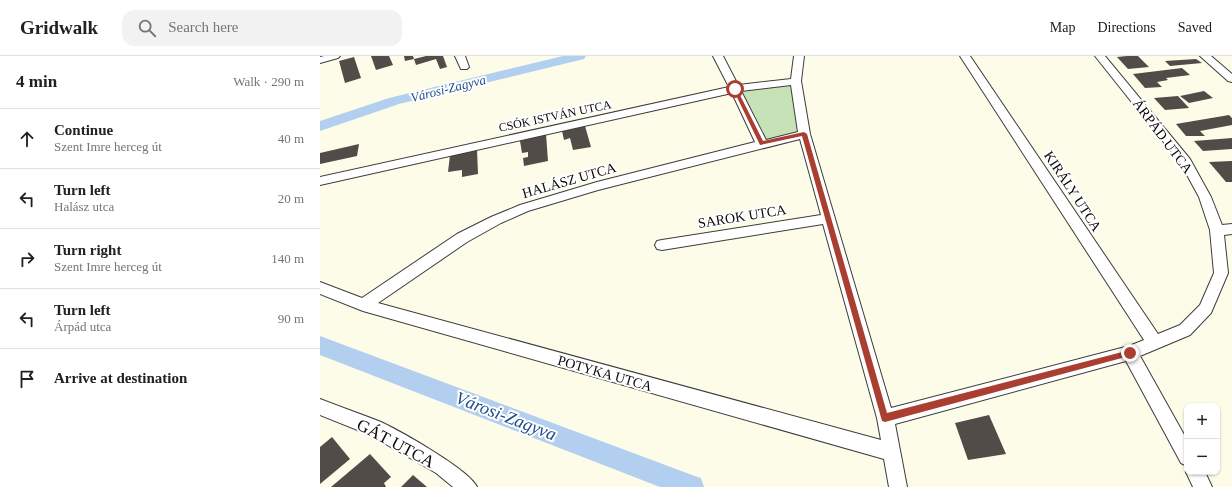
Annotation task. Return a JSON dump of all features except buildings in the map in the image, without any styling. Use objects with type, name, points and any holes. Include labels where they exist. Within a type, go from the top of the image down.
[{"type":"street","points":[[320,60],[335,56]]},
{"type":"street","points":[[460,56],[464,67]]},
{"type":"street","points":[[718,56],[762,144]]},
{"type":"street","points":[[799,56],[796,81],[804,134],[885,418],[898,486]]},
{"type":"street","name":"KIRÁLY UTCA","points":[[965,56],[1155,343]]},
{"type":"street","name":"ÁRPÁD UTCA","points":[[885,418],[1130,353],[1185,330],[1206,309],[1221,273],[1217,230],[1205,197],[1186,162],[1100,56]]},
{"type":"street","points":[[1204,56],[1232,79]]},
{"type":"street","name":"CSÓK ISTVÁN UTCA","points":[[320,181],[735,89],[796,81]]},
{"type":"street","name":"HALÁSZ UTCA","points":[[363,305],[462,238],[496,220],[524,208],[597,186],[804,134]]},
{"type":"street","name":"SAROK UTCA","points":[[662,245],[827,219]]},
{"type":"street","points":[[1217,230],[1232,229]]},
{"type":"street","name":"POTYKA UTCA","points":[[320,288],[363,305],[891,452]]},
{"type":"street","points":[[1130,353],[1184,452]]},
{"type":"street","name":"GÁT UTCA","points":[[320,407],[376,430],[442,467],[468,487]]},
{"type":"street","points":[[1197,475],[1203,487]]},
{"type":"green space","points":[[796,81],[804,134],[762,144],[735,89]]},
{"type":"waterway","name":"Városi-Zagyva","points":[[320,126],[394,101],[579,56]]},
{"type":"waterway","name":"Városi-Zagyva","points":[[320,345],[692,487]]},
{"type":"route","points":[[735,89],[762,144],[804,134],[885,418],[1130,353]]}]
